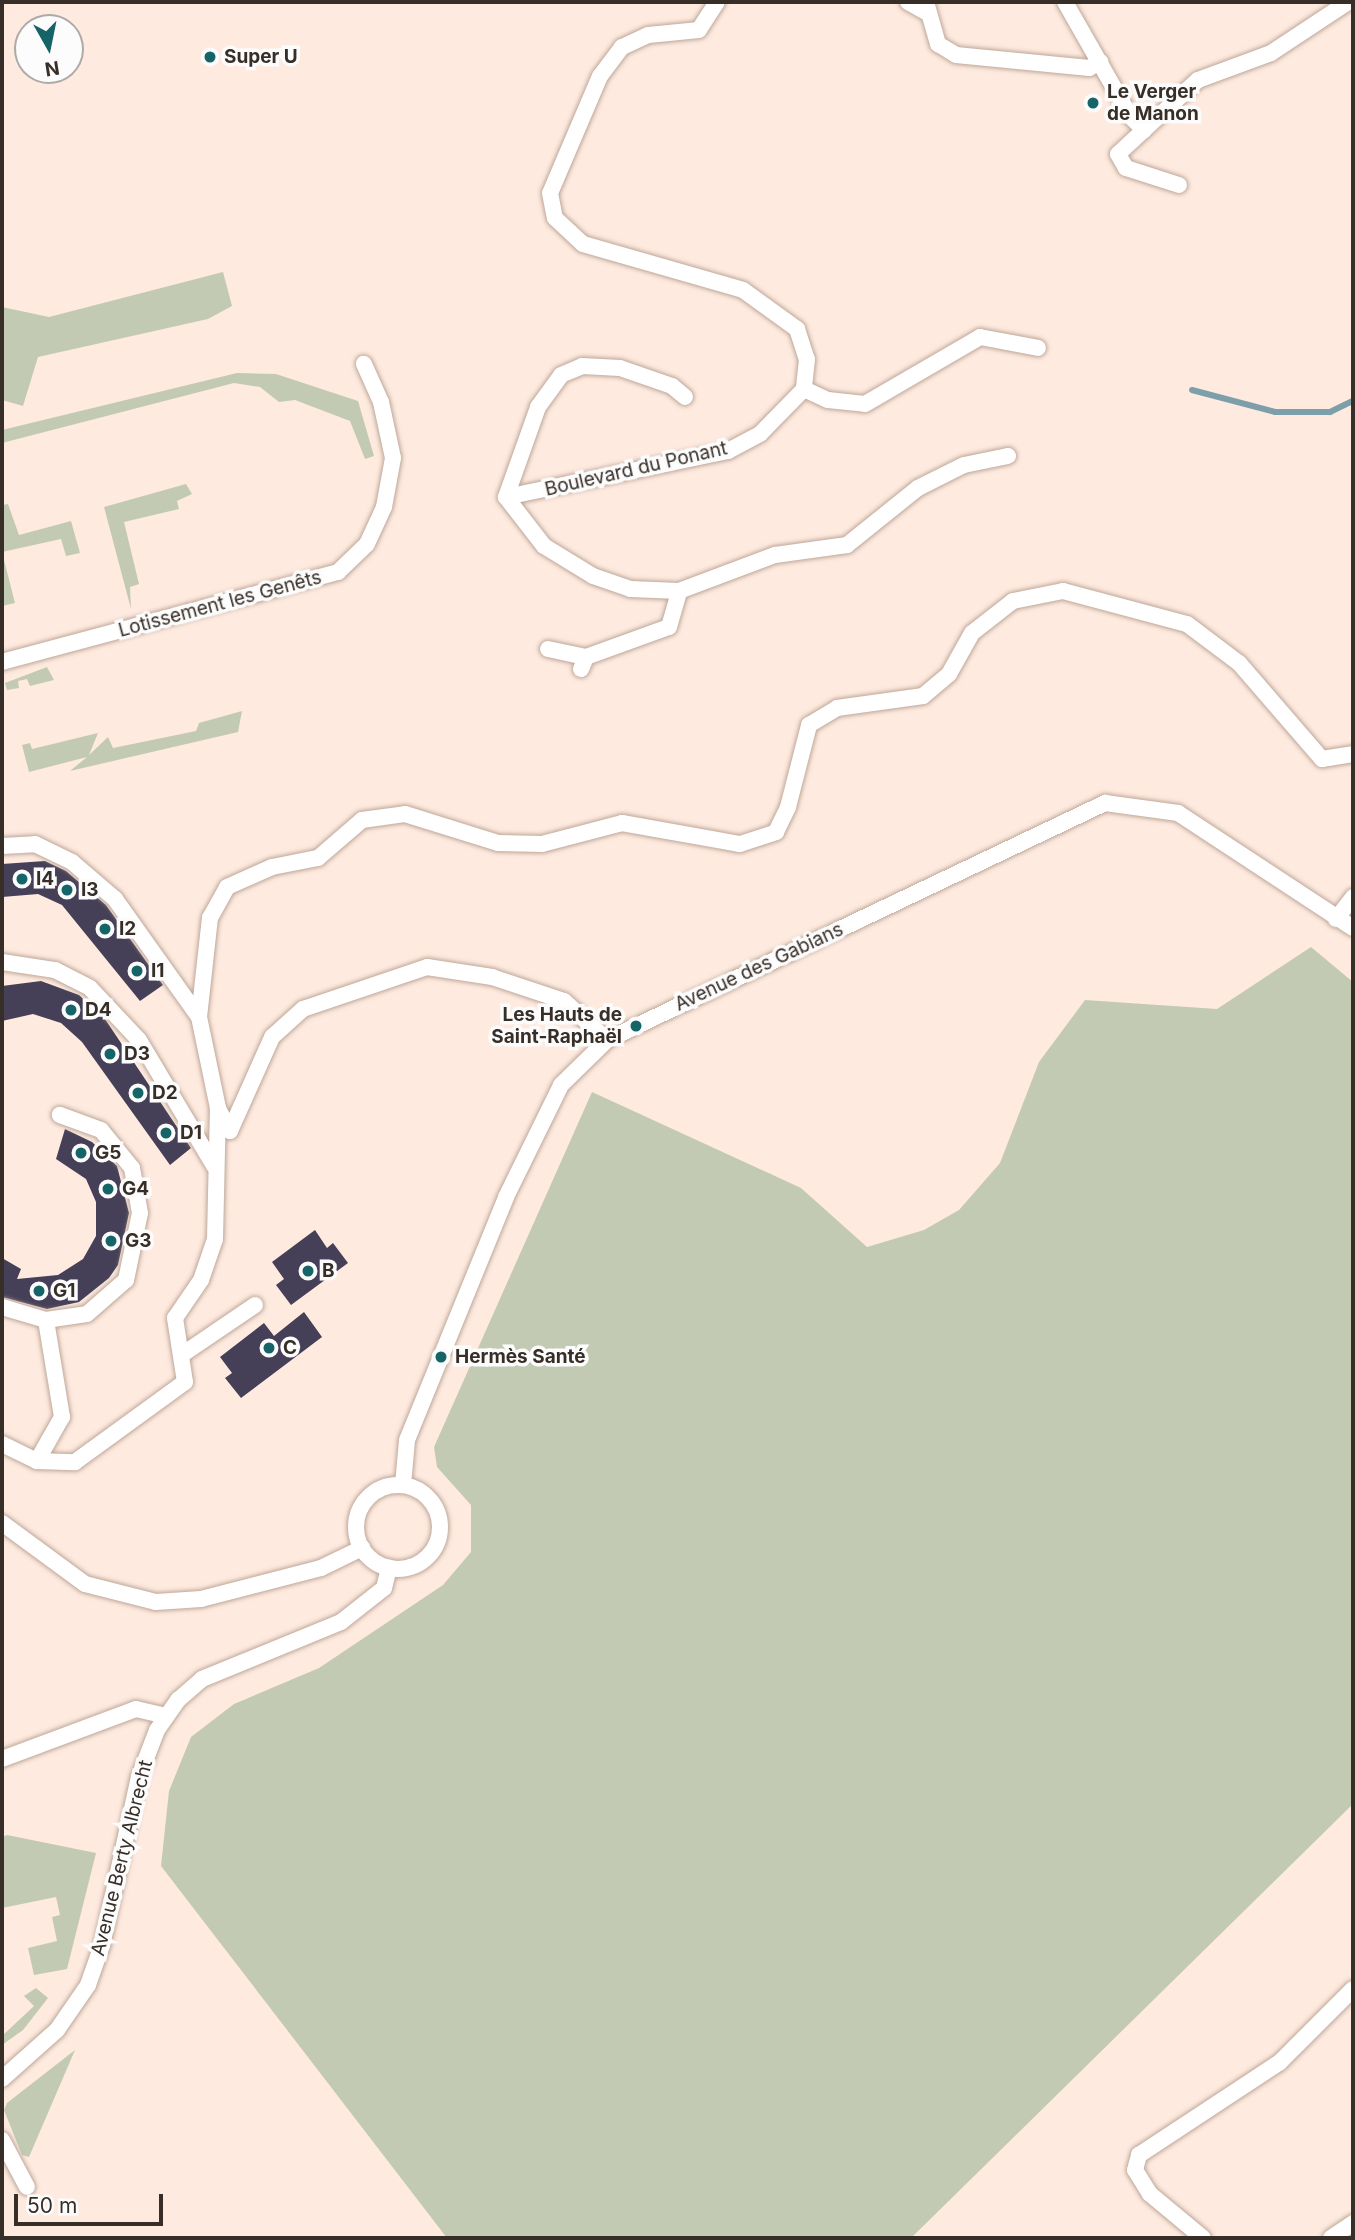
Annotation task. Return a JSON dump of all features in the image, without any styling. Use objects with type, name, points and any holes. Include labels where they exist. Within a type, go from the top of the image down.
[{"type":"street","points":[[717,2],[699,30],[648,36],[622,47],[600,76],[550,192],[555,218],[583,244],[743,290],[797,329],[807,359],[804,389],[828,400],[865,404],[980,337],[1038,348]]},
{"type":"street","points":[[908,2],[926,7],[938,44],[956,55],[1089,68],[1100,62]]},
{"type":"street","points":[[1065,2],[1130,116],[1144,130]]},
{"type":"street","points":[[1179,185],[1126,168],[1118,154],[1198,80],[1271,53],[1348,2]]},
{"type":"street","name":"Lotissement les Genêts","points":[[2,662],[338,572],[367,544],[384,507],[393,458],[381,402],[364,364]]},
{"type":"street","points":[[685,397],[672,386],[620,368],[582,366],[561,375],[538,407],[506,497],[544,546],[593,576],[630,589],[679,591],[775,555],[847,545],[918,488],[964,465],[1008,456]]},
{"type":"street","name":"Boulevard du Ponant","points":[[506,497],[728,451],[760,434],[804,389]]},
{"type":"street","points":[[548,649],[583,663],[669,627],[679,591]]},
{"type":"street","points":[[2,1444],[37,1461],[75,1462],[185,1382],[183,1354],[175,1318],[201,1280],[215,1238],[214,1166],[218,1108],[200,1017],[210,918],[227,887],[272,867],[318,858],[362,820],[405,814],[498,843],[542,844],[622,823],[740,844],[776,832],[788,807],[809,725],[837,708],[923,696],[949,674],[972,633],[1013,601],[1063,591],[1187,624],[1239,663],[1322,759],[1353,754]]},
{"type":"street","name":"Avenue des Gabians","points":[[403,1485],[407,1440],[506,1197],[561,1085],[607,1040],[1105,803],[1178,813],[1353,928]]},
{"type":"street","points":[[2,846],[36,844],[72,862],[115,898],[200,1017]]},
{"type":"street","points":[[1336,919],[1353,897]]},
{"type":"street","points":[[2,962],[55,970],[90,988],[139,1040],[214,1166]]},
{"type":"street","points":[[218,1108],[230,1131],[272,1037],[303,1009],[427,967],[492,977],[564,1001],[607,1040]]},
{"type":"street","points":[[2,1307],[46,1320],[87,1314],[126,1280],[140,1213],[132,1168],[101,1130],[60,1115]]},
{"type":"street","points":[[183,1354],[255,1305]]},
{"type":"street","points":[[37,1461],[62,1417],[46,1320]]},
{"type":"street","points":[[403,1485],[427,1496],[440,1520],[440,1534],[427,1557],[403,1569],[389,1568],[362,1548],[356,1523],[367,1499],[403,1485]]},
{"type":"street","points":[[2,1523],[85,1584],[156,1602],[201,1599],[321,1568],[362,1548]]},
{"type":"street","name":"Avenue Berty Albrecht","points":[[2,2079],[57,2030],[88,1985],[102,1945],[139,1777],[166,1716],[202,1679],[341,1622],[367,1606],[384,1588],[389,1568]]},
{"type":"street","points":[[2,1759],[136,1709],[166,1716]]},
{"type":"street","points":[[1203,2238],[1150,2194],[1135,2170],[1139,2155],[1280,2062],[1353,1989]]},
{"type":"street","points":[[2,2140],[27,2187]]},
{"type":"street","points":[[1331,2238],[1353,2223]]},
{"type":"green space","points":[[223,272],[232,306],[208,319],[38,357],[23,406],[2,400],[2,307],[49,317]]},
{"type":"green space","points":[[237,373],[276,374],[358,401],[374,456],[365,459],[350,421],[295,400],[279,402],[260,387],[234,383],[2,443],[2,430]]},
{"type":"green space","points":[[186,484],[192,494],[177,501],[179,509],[124,522],[139,584],[130,587],[131,609],[104,507]]},
{"type":"green space","points":[[8,504],[19,535],[71,521],[80,553],[66,556],[61,539],[2,552],[2,505]]},
{"type":"green space","points":[[2,552],[15,603],[2,606]]},
{"type":"green space","points":[[47,667],[54,680],[30,686],[27,679],[18,681],[19,688],[7,690],[5,683]]},
{"type":"green space","points":[[242,711],[238,732],[70,771],[87,757],[29,772],[22,745],[30,743],[32,749],[98,733],[89,755],[108,737],[113,748],[196,731],[199,723]]},
{"type":"green space","points":[[1311,947],[1353,982],[1353,1804],[911,2238],[447,2238],[161,1866],[169,1791],[191,1737],[234,1704],[319,1668],[443,1585],[471,1552],[471,1505],[437,1467],[434,1447],[592,1092],[801,1188],[867,1247],[924,1230],[959,1210],[1000,1163],[1039,1062],[1085,1000],[1217,1009]]},
{"type":"green space","points":[[7,1835],[96,1853],[67,1969],[34,1975],[28,1948],[57,1941],[52,1917],[60,1915],[56,1897],[2,1908],[2,1837]]},
{"type":"green space","points":[[36,1988],[48,1998],[23,2030],[2,2045],[2,2036],[34,2006],[24,1996]]},
{"type":"green space","points":[[75,2050],[29,2157],[22,2155],[4,2110],[7,2103]]},
{"type":"building","points":[[45,861],[66,871],[106,905],[163,985],[140,1001],[62,905],[38,894],[2,897],[2,864]]},
{"type":"building","points":[[41,981],[79,995],[105,1019],[191,1148],[170,1165],[82,1042],[61,1023],[33,1014],[2,1021],[2,986]]},
{"type":"building","points":[[65,1129],[92,1142],[117,1166],[129,1213],[118,1265],[109,1278],[79,1302],[47,1309],[2,1297],[2,1258],[21,1269],[17,1279],[58,1275],[83,1259],[96,1236],[96,1202],[86,1179],[56,1159]]},
{"type":"building","name":"B","points":[[315,1230],[327,1248],[333,1243],[348,1263],[291,1305],[276,1285],[284,1279],[272,1262]]},
{"type":"building","name":"C","points":[[304,1312],[322,1337],[241,1398],[225,1378],[232,1373],[220,1357],[264,1323],[274,1336]]},
{"type":"waterway","points":[[1192,390],[1275,412],[1330,412],[1353,401]]},
{"type":"place","name":"Super U","points":[[210,57]]},
{"type":"place","name":"Le Verger de Manon","points":[[1093,103]]},
{"type":"place","name":"I4","points":[[22,879]]},
{"type":"place","name":"I3","points":[[67,890]]},
{"type":"place","name":"I2","points":[[105,929]]},
{"type":"place","name":"I1","points":[[137,971]]},
{"type":"place","name":"D4","points":[[71,1010]]},
{"type":"place","name":"Les Hauts de Saint-Raphaël","points":[[636,1026]]},
{"type":"place","name":"D3","points":[[110,1054]]},
{"type":"place","name":"D2","points":[[138,1093]]},
{"type":"place","name":"D1","points":[[166,1133]]},
{"type":"place","name":"G5","points":[[81,1153]]},
{"type":"place","name":"G4","points":[[108,1189]]},
{"type":"place","name":"G3","points":[[111,1241]]},
{"type":"place","name":"B","points":[[308,1271]]},
{"type":"place","name":"G1","points":[[39,1291]]},
{"type":"place","name":"C","points":[[269,1348]]},
{"type":"place","name":"Hermès Santé","points":[[441,1357]]}]
